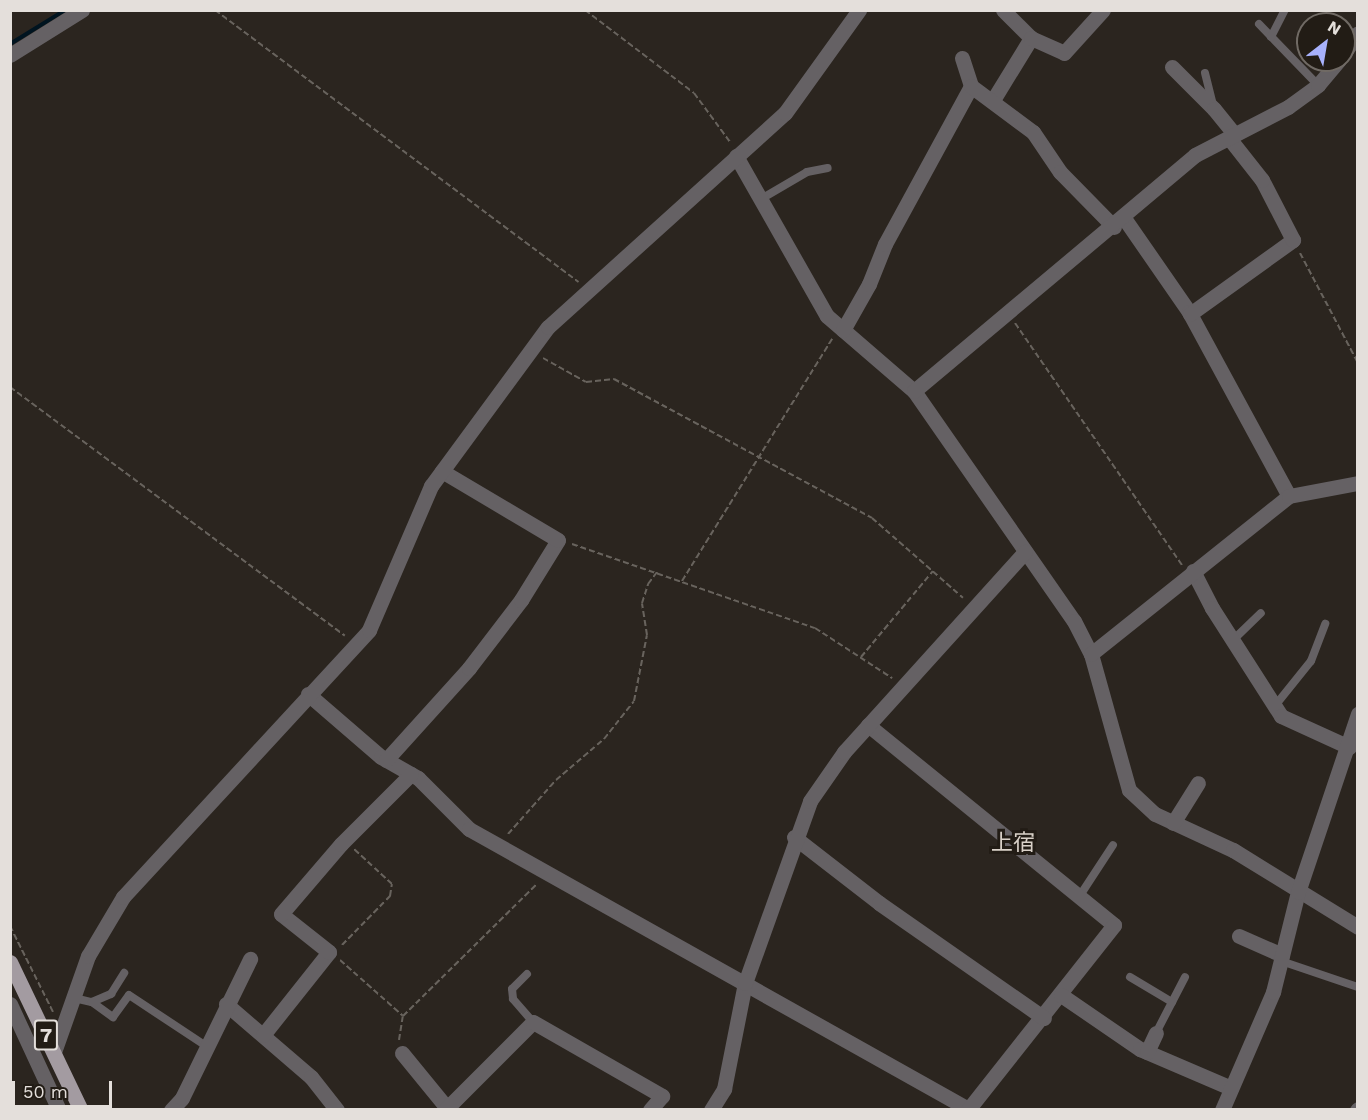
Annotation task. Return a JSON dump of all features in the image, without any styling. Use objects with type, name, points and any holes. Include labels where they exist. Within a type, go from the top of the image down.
[{"type":"main road","name":"7","points":[[10,962],[81,1110]]},
{"type":"street","points":[[10,55],[82,10]]},
{"type":"street","points":[[54,1052],[88,956],[123,897],[308,694],[357,645],[379,614],[413,521],[442,471],[548,327],[587,288],[785,113],[859,10]]},
{"type":"street","points":[[1003,10],[1031,38],[1064,53],[1102,10]]},
{"type":"street","points":[[993,100],[1031,38]]},
{"type":"street","points":[[962,58],[971,86],[993,100],[1033,132],[1060,172],[1119,222],[1190,314],[1289,496]]},
{"type":"street","points":[[1172,67],[1214,109],[1262,180],[1293,240],[1190,314]]},
{"type":"street","points":[[915,391],[1119,222],[1195,155],[1288,107],[1318,85],[1329,72]]},
{"type":"street","points":[[842,328],[869,284],[885,244],[971,86]]},
{"type":"street","points":[[736,156],[827,315],[915,391],[1074,621],[1091,654],[1129,790],[1155,814],[1233,850],[1358,927]]},
{"type":"street","points":[[386,760],[469,668],[521,600],[558,540],[442,471]]},
{"type":"street","points":[[1091,654],[1289,496],[1358,483]]},
{"type":"street","points":[[711,1110],[724,1089],[745,983],[794,837],[810,801],[844,752],[1025,552]]},
{"type":"street","points":[[1191,573],[1232,642],[1281,716],[1307,731],[1349,747]]},
{"type":"street","points":[[308,694],[386,760],[411,774],[469,829],[969,1109],[1044,1018],[1114,926],[868,725]]},
{"type":"street","points":[[1222,1110],[1273,992],[1298,892],[1349,747],[1358,714]]},
{"type":"street","points":[[263,1035],[331,953],[281,914],[345,840],[411,774]]},
{"type":"street","points":[[1173,823],[1198,783]]},
{"type":"street","points":[[794,837],[879,903],[1044,1018]]},
{"type":"street","points":[[1239,936],[1281,958]]},
{"type":"street","points":[[171,1110],[182,1098],[250,959]]},
{"type":"street","points":[[1061,995],[1118,1037],[1231,1088]]},
{"type":"street","points":[[10,1004],[59,1110]]},
{"type":"street","points":[[226,1004],[311,1077],[337,1110]]},
{"type":"street","points":[[402,1053],[446,1109],[533,1022],[662,1096],[650,1110]]},
{"type":"street","points":[[1147,1052],[1156,1033]]},
{"type":"street","points":[[48,1083],[65,1076]]},
{"type":"lane","points":[[1271,37],[1286,10]]},
{"type":"lane","points":[[1260,24],[1318,85]]},
{"type":"lane","points":[[1205,73],[1214,109]]},
{"type":"lane","points":[[761,199],[807,172],[828,168]]},
{"type":"lane","points":[[1232,642],[1261,613]]},
{"type":"lane","points":[[1274,707],[1311,662],[1325,624]]},
{"type":"lane","points":[[1079,897],[1113,845]]},
{"type":"lane","points":[[1281,958],[1358,987]]},
{"type":"lane","points":[[92,1002],[111,994],[124,974]]},
{"type":"lane","points":[[527,974],[512,989],[513,999],[533,1022]]},
{"type":"lane","points":[[1130,976],[1172,1002]]},
{"type":"lane","points":[[1156,1033],[1185,976]]},
{"type":"lane","points":[[74,998],[92,1002],[113,1017],[129,995],[206,1046]]},
{"type":"path","points":[[215,10],[587,288]]},
{"type":"path","points":[[585,10],[694,93],[729,138],[736,156]]},
{"type":"path","points":[[1293,240],[1358,363]]},
{"type":"path","points":[[1008,314],[1191,573]]},
{"type":"path","points":[[682,581],[842,328]]},
{"type":"path","points":[[530,351],[580,381],[614,379],[872,518],[974,608]]},
{"type":"path","points":[[10,387],[357,645]]},
{"type":"path","points":[[558,540],[815,628],[903,686]]},
{"type":"path","points":[[861,657],[933,571]]},
{"type":"path","points":[[498,845],[556,780],[604,739],[634,701],[647,635],[642,603],[648,584],[657,572]]},
{"type":"path","points":[[345,840],[392,884],[390,896],[331,953],[403,1016]]},
{"type":"path","points":[[402,1053],[399,1036],[403,1016],[547,872]]},
{"type":"path","points":[[10,926],[62,1031]]},
{"type":"waterway","points":[[10,44],[65,10]]},
{"type":"district","name":"上宿","points":[[1013,843]]}]
